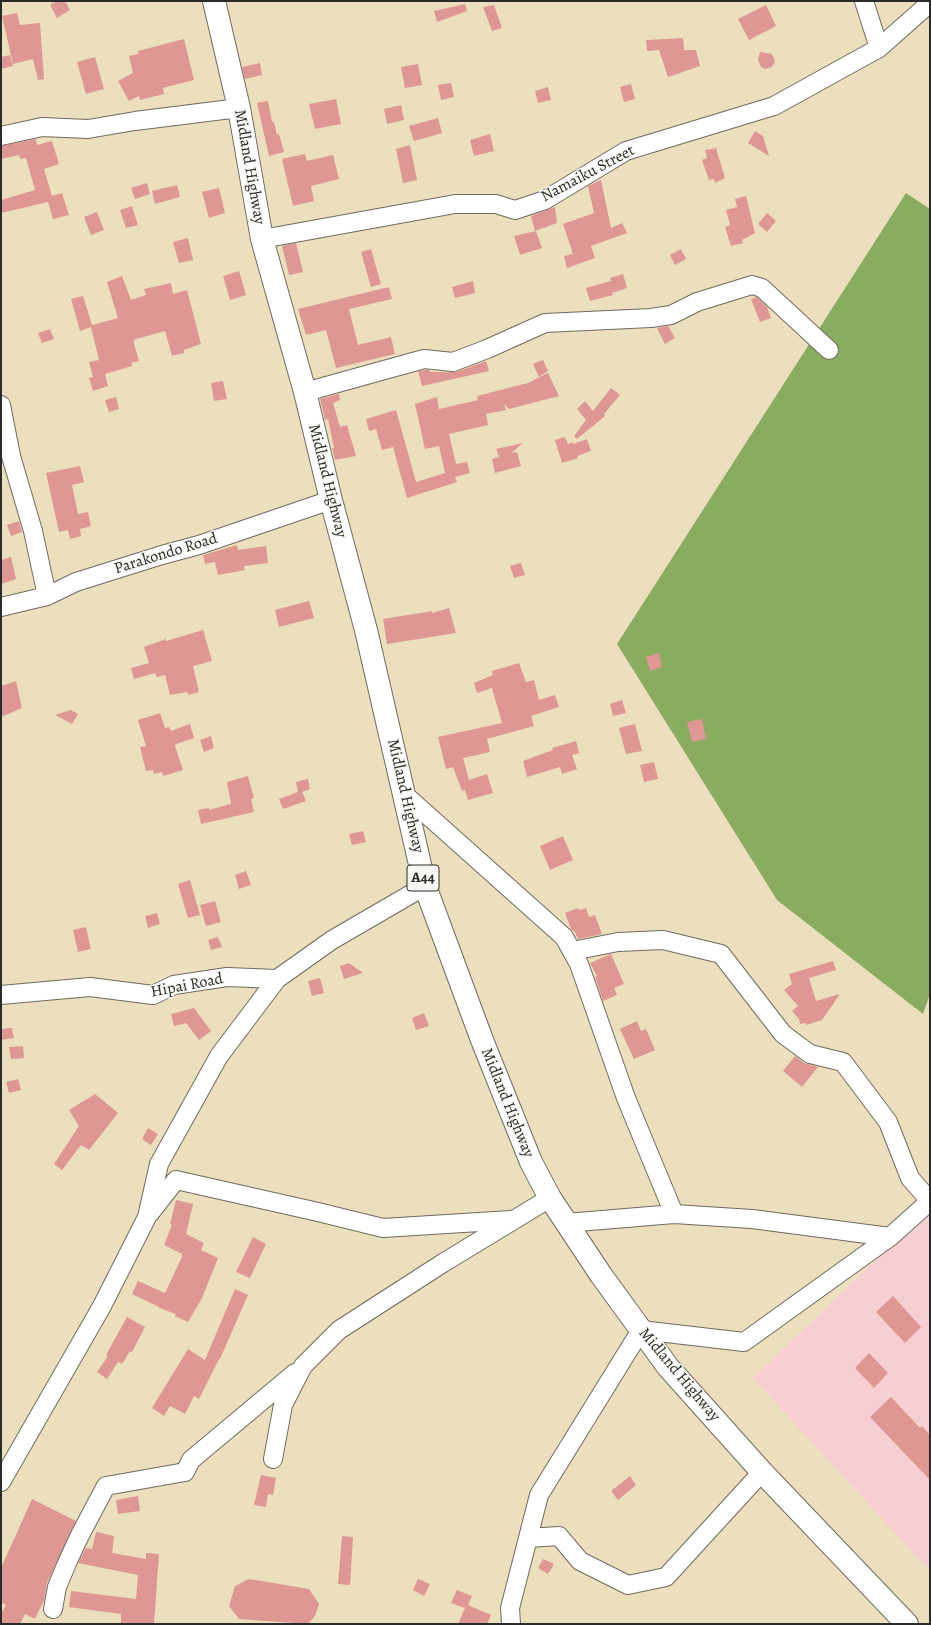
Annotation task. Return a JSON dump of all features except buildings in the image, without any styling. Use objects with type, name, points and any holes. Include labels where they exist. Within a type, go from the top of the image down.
[{"type":"main road","name":"Midland Highway","points":[[214,1],[239,108],[262,239],[305,392],[331,500],[366,630],[425,886],[482,1040],[531,1162],[550,1198],[601,1275],[668,1366],[762,1472],[907,1624]]},
{"type":"street","points":[[864,1],[879,48]]},
{"type":"street","name":"Namaiku Street","points":[[262,239],[455,204],[496,204],[515,210],[545,200],[626,151],[774,106],[879,48],[930,3]]},
{"type":"street","points":[[1,136],[42,127],[88,129],[135,121],[239,108]]},
{"type":"street","points":[[305,392],[424,359],[453,362],[487,349],[545,323],[651,318],[671,315],[698,302],[752,285],[762,288],[829,350]]},
{"type":"street","points":[[1,405],[12,456],[33,531],[47,596]]},
{"type":"street","name":"Parakondo Road","points":[[1,607],[47,596],[76,582],[199,545],[331,500]]},
{"type":"street","points":[[405,795],[564,937],[579,964],[626,1098],[674,1214]]},
{"type":"street","points":[[148,1217],[159,1164],[219,1056],[277,979],[332,940],[425,886]]},
{"type":"street","points":[[511,1624],[510,1608],[539,1495],[641,1330],[744,1342],[890,1238],[930,1201],[910,1178],[888,1122],[843,1062],[810,1054],[783,1034],[721,954],[663,940],[618,942],[572,951]]},
{"type":"street","name":"Hipai Road","points":[[1,995],[90,987],[153,995],[174,985],[227,977],[277,979]]},
{"type":"street","points":[[1,1482],[102,1306],[148,1217],[176,1180],[383,1228],[515,1219]]},
{"type":"street","points":[[53,1609],[57,1587],[70,1556],[106,1486],[185,1472],[191,1460],[303,1366],[339,1330],[550,1198]]},
{"type":"street","points":[[566,1222],[674,1214],[752,1219],[890,1238]]},
{"type":"street","points":[[274,1459],[283,1405],[303,1366]]},
{"type":"street","points":[[528,1538],[558,1536],[580,1561],[628,1584],[666,1576],[762,1472]]},
{"type":"shaded area","points":[[930,1208],[930,1571],[753,1378]]},
{"type":"green space","points":[[906,193],[930,209],[930,994],[923,1014],[777,900],[617,644]]}]
